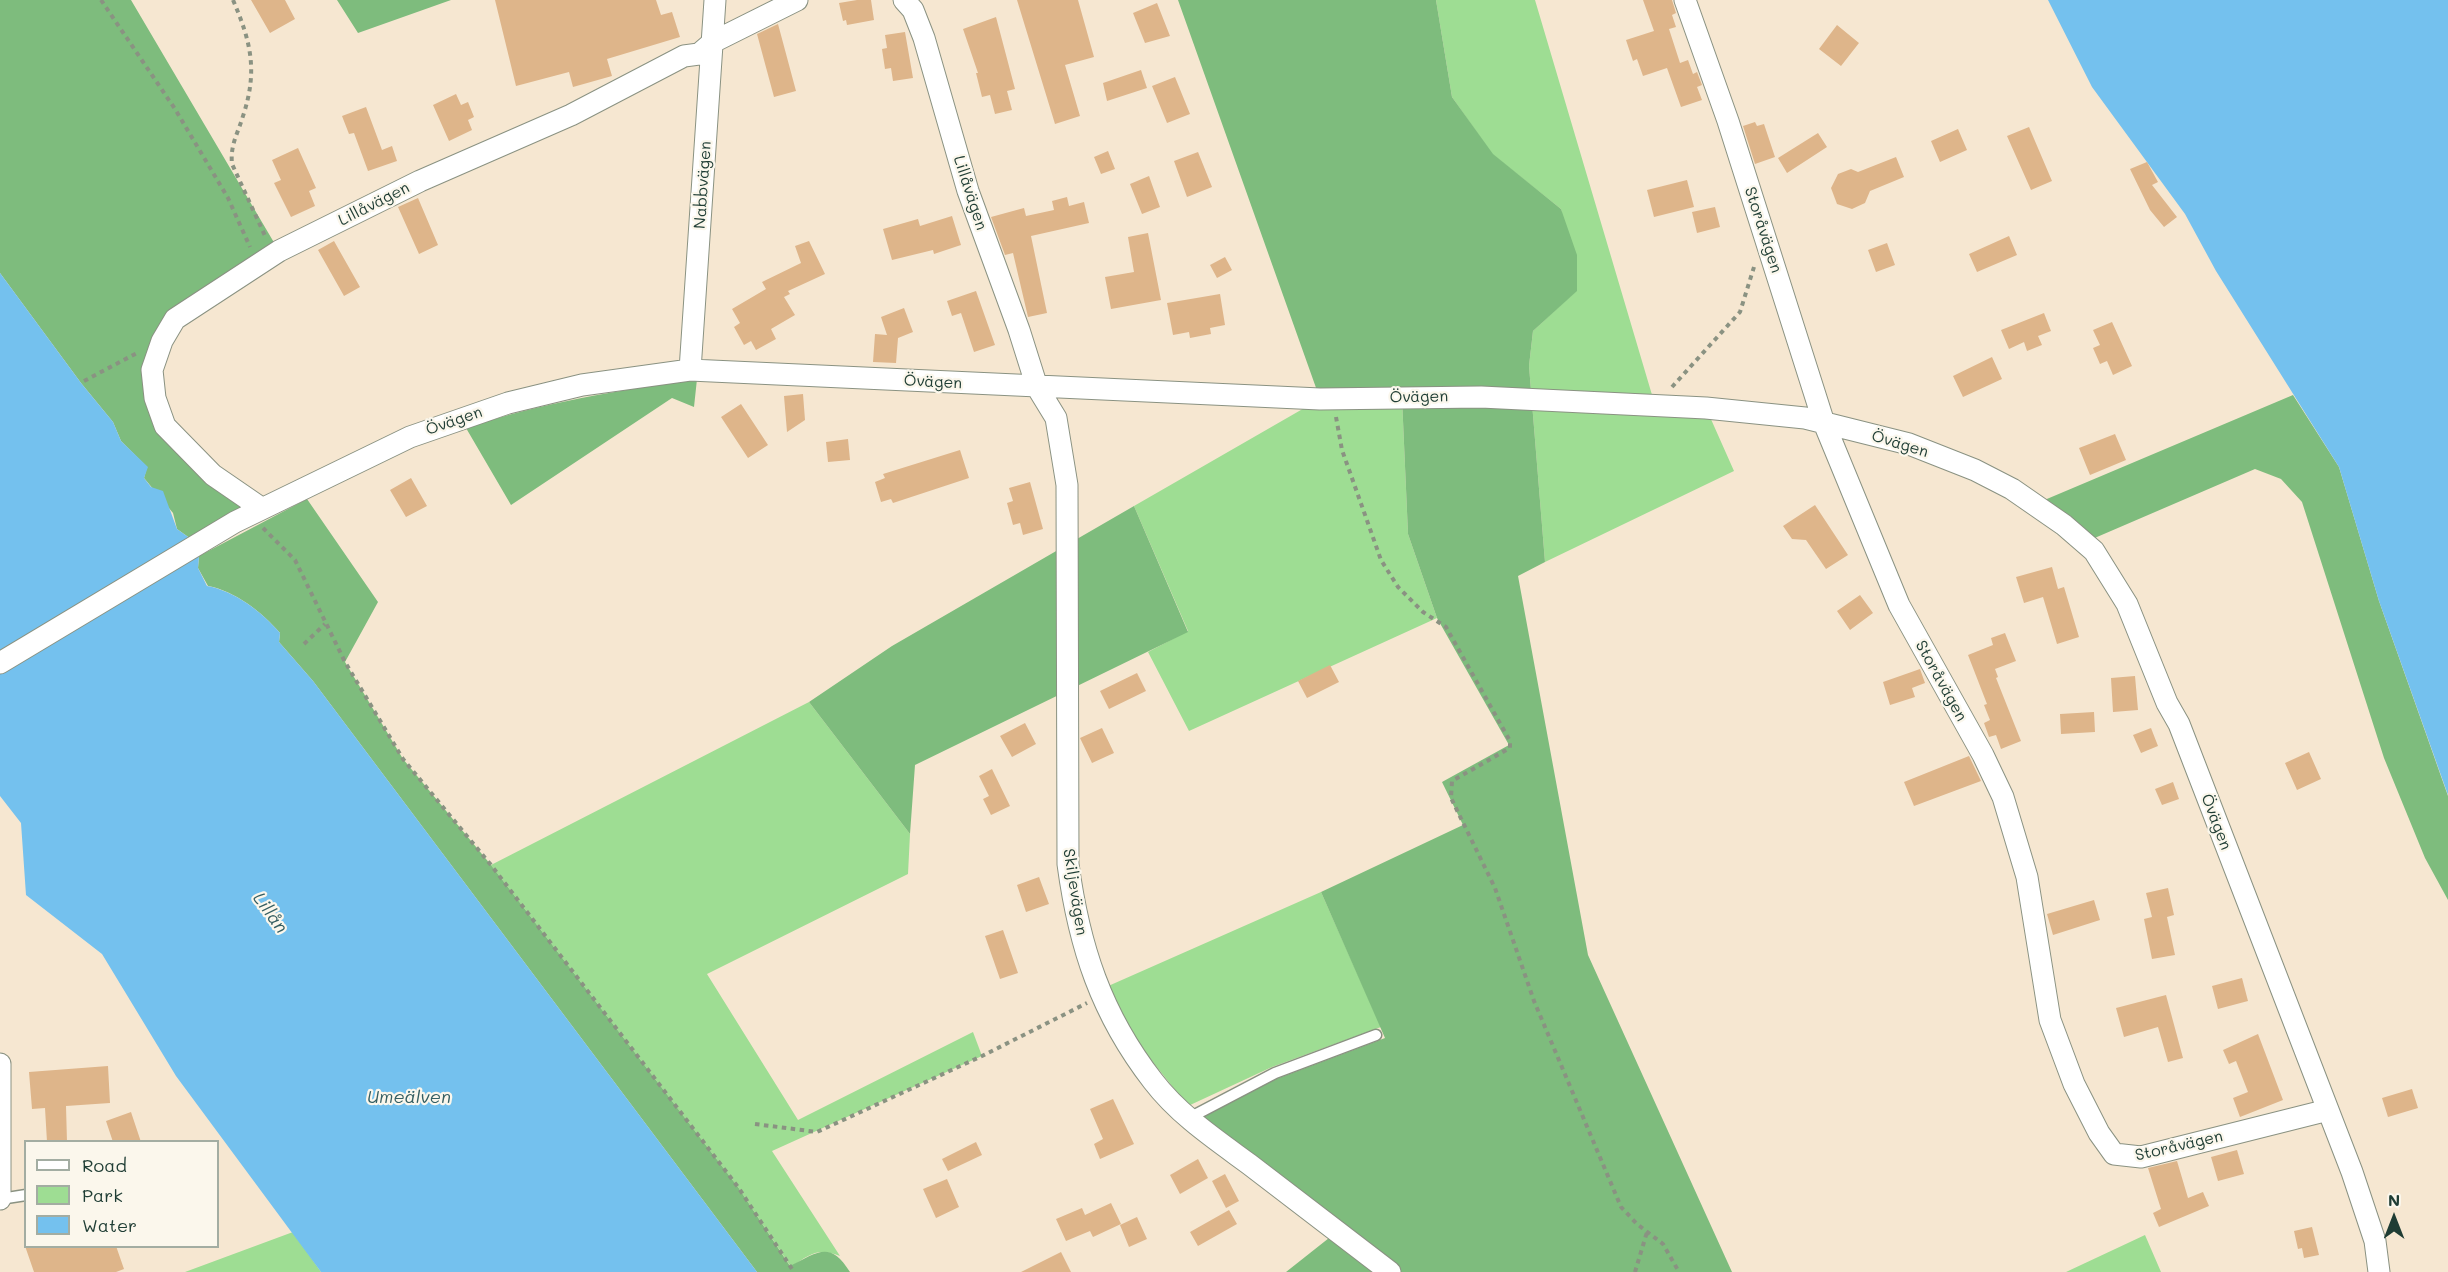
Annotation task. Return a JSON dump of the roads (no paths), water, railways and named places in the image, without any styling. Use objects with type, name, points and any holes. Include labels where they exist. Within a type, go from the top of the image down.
[{"type":"street","name":"Nabbvägen","points":[[690,370],[715,0]]},
{"type":"street","name":"Lillåvägen","points":[[249,515],[165,426],[155,398],[153,370],[158,353],[175,319],[266,260],[420,181],[571,115],[684,56],[699,54],[713,42],[796,0]]},
{"type":"street","name":"Lillåvägen","points":[[904,0],[913,10],[924,38],[968,191],[1019,330],[1037,387]]},
{"type":"street","name":"Storåvägen","points":[[1685,0],[1764,234],[1824,423],[1899,605],[1983,755],[2003,797],[2027,877],[2050,1020],[2074,1084],[2099,1133],[2114,1154],[2141,1157],[2328,1110]]},
{"type":"street","name":"Övägen","points":[[0,663],[249,515],[410,436],[508,403],[582,385],[690,370],[1333,399],[1481,397],[1718,409],[1805,418],[1909,444],[1975,470],[2035,504],[2094,551],[2127,604],[2167,703],[2179,724],[2328,1110],[2375,1241],[2379,1272]]},
{"type":"street","name":"Skiljevägen","points":[[1037,387],[1056,418],[1067,485],[1068,864],[1075,915],[1089,966],[1101,995],[1122,1034],[1154,1082],[1188,1118],[1390,1272]]},
{"type":"street","points":[[0,1064],[0,1199]]},
{"type":"lane","points":[[1188,1118],[1275,1073],[1376,1035]]},
{"type":"lane","points":[[0,1199],[24,1195]]},
{"type":"water","points":[[2048,0],[2448,0],[2448,795],[2379,601],[2339,467],[2216,271],[2185,214],[2092,87]]},
{"type":"water","name":"Umeälven","points":[[0,273],[81,383],[113,422],[121,441],[148,467],[144,478],[151,487],[163,491],[177,529],[191,539],[199,556],[198,568],[207,586],[228,592],[238,598],[265,618],[280,633],[279,642],[313,681],[757,1272],[321,1272],[176,1076],[102,954],[26,895],[21,823],[0,796]]},
{"type":"water label","name":"Lillån","points":[[270,913]]}]
